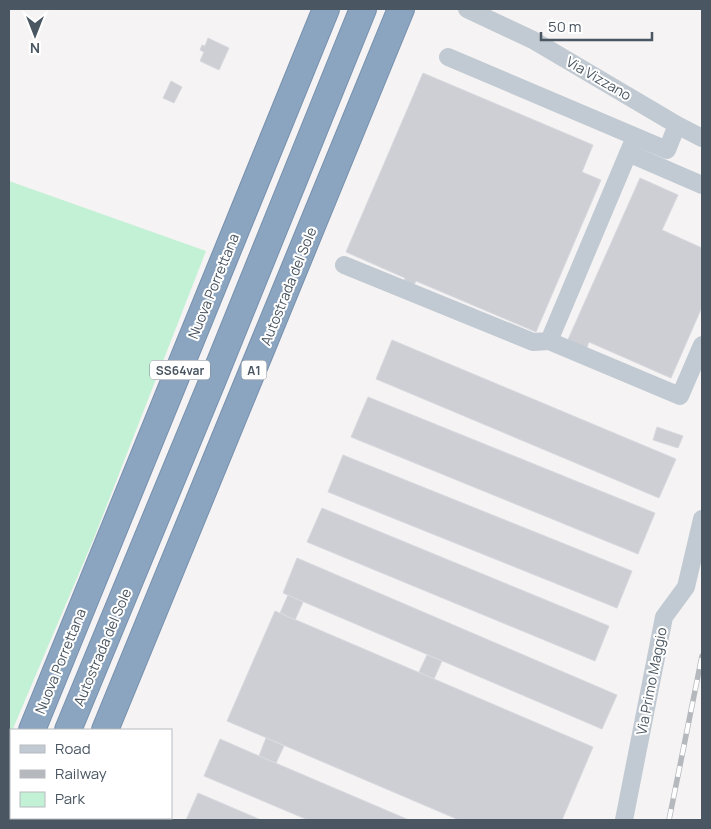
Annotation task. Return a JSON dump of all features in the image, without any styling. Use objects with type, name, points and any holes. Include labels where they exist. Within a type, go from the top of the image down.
[{"type":"highway","name":"Nuova Porrettana","points":[[32,729],[326,9]]},
{"type":"highway","name":"Autostrada del Sole","points":[[68,729],[363,9]]},
{"type":"highway","name":"Autostrada del Sole","points":[[105,729],[401,9]]},
{"type":"street","name":"Via Vizzano","points":[[467,9],[534,40],[702,138]]},
{"type":"street","points":[[448,57],[667,150],[677,125]]},
{"type":"street","points":[[549,341],[635,136]]},
{"type":"street","points":[[628,153],[702,185]]},
{"type":"street","points":[[344,265],[534,342],[549,341],[680,396],[702,345]]},
{"type":"street","name":"Via Primo Maggio","points":[[624,820],[664,617],[686,587],[702,519]]},
{"type":"green space","points":[[9,181],[206,251],[94,538],[13,729],[10,729],[9,738]]},
{"type":"building","points":[[208,38],[229,48],[219,70],[200,61],[204,52],[200,50],[202,45],[205,46]]},
{"type":"building","points":[[423,73],[593,145],[582,172],[601,180],[536,332],[416,281],[413,287],[403,283],[405,278],[346,252]]},
{"type":"building","points":[[171,81],[182,87],[174,103],[163,98]]},
{"type":"building","points":[[640,178],[678,195],[662,230],[702,248],[702,307],[671,378],[589,342],[585,352],[566,344]]},
{"type":"building","points":[[392,340],[676,459],[659,498],[376,379]]},
{"type":"building","points":[[368,397],[655,513],[638,554],[351,437]]},
{"type":"building","points":[[657,427],[683,436],[678,448],[653,440]]},
{"type":"building","points":[[343,455],[632,571],[617,608],[328,492]]},
{"type":"building","points":[[322,508],[609,626],[595,661],[307,542]]},
{"type":"building","points":[[297,558],[617,695],[602,729],[283,593]]},
{"type":"building","points":[[288,595],[303,602],[295,620],[280,613]]},
{"type":"building","points":[[275,611],[593,747],[562,820],[459,820],[227,721]]},
{"type":"building","points":[[427,655],[442,661],[434,679],[419,672]]},
{"type":"building","points":[[266,738],[284,746],[276,763],[259,756]]},
{"type":"building","points":[[220,739],[409,820],[308,820],[204,776]]},
{"type":"building","points":[[198,793],[261,820],[186,820]]},
{"type":"railway","points":[[669,820],[702,656]]}]
